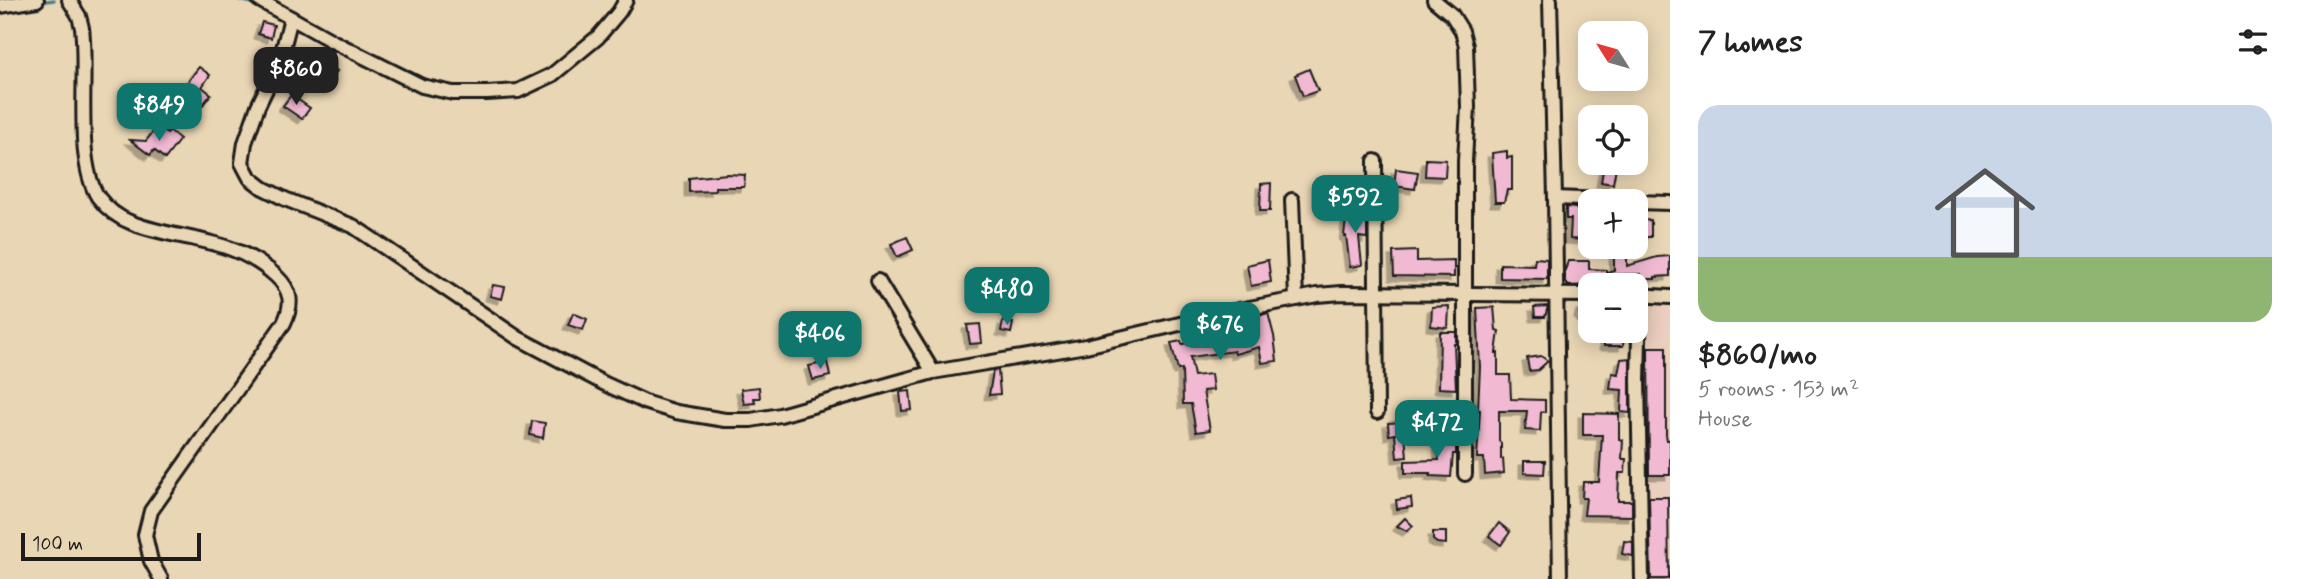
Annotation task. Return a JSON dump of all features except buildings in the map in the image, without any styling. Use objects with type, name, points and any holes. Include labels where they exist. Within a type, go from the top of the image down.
[{"type":"street","points":[[0,6],[37,0]]},
{"type":"street","points":[[69,0],[79,16],[82,28],[85,155],[90,179],[99,197],[113,213],[130,223],[197,238],[242,252],[261,262],[280,279],[290,297],[290,310],[284,323],[151,511],[145,535],[151,561],[161,579]]},
{"type":"street","points":[[259,0],[393,73],[422,86],[453,93],[519,91],[552,75],[597,37],[620,12],[626,0]]},
{"type":"street","points":[[1434,0],[1452,15],[1462,31],[1466,46],[1468,107],[1465,474]]},
{"type":"street","points":[[1550,0],[1560,579]]},
{"type":"street","points":[[291,18],[280,60],[258,106],[245,143],[243,163],[250,178],[285,199],[352,226],[518,338],[647,403],[699,417],[751,420],[780,415],[933,372],[1086,346],[1296,299],[1342,293],[1578,295]]},
{"type":"street","points":[[1375,161],[1377,412]]},
{"type":"street","points":[[1555,198],[1578,199]]},
{"type":"street","points":[[1292,200],[1296,299]]},
{"type":"street","points":[[1648,202],[1670,203]]},
{"type":"street","points":[[878,281],[933,372]]},
{"type":"street","points":[[1648,296],[1670,297]]},
{"type":"street","points":[[1638,343],[1642,579]]},
{"type":"shaded area","points":[[1648,303],[1670,304],[1670,579],[1647,579],[1645,343],[1648,343]]},
{"type":"waterway","points":[[39,2],[54,0]]},
{"type":"waterway","points":[[239,0],[257,4]]},
{"type":"waterway","points":[[376,70],[404,83]]}]
